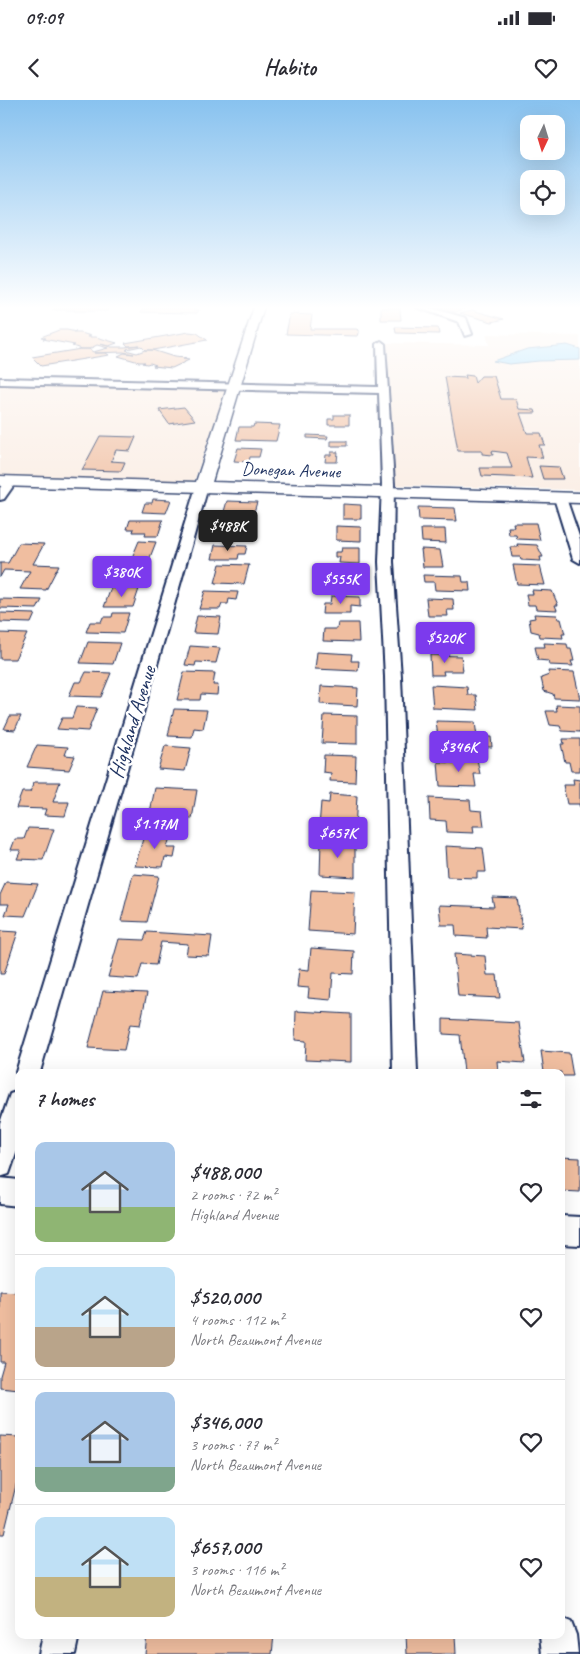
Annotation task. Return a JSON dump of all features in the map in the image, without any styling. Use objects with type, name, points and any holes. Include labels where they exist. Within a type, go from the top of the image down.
[{"type":"street","points":[[202,487],[235,380]]},
{"type":"street","points":[[383,380],[388,493],[386,562],[393,677],[405,1069]]},
{"type":"street","points":[[0,381],[384,390]]},
{"type":"street","points":[[0,496],[5,482]]},
{"type":"street","name":"Donegan Avenue","points":[[5,482],[580,498]]},
{"type":"street","name":"Highland Avenue","points":[[29,1069],[202,487]]},
{"type":"street","points":[[560,498],[580,559]]},
{"type":"street","points":[[0,1165],[15,1115]]},
{"type":"street","points":[[0,1191],[15,1193]]},
{"type":"street","points":[[565,1230],[580,1231]]},
{"type":"street","points":[[57,1654],[60,1639]]},
{"type":"street","points":[[558,1639],[560,1654]]},
{"type":"shaded area","points":[[389,380],[580,380],[580,490],[396,485]]},
{"type":"shaded area","points":[[0,383],[226,389],[193,484],[0,478]]},
{"type":"building","points":[[445,380],[474,380],[475,383],[478,380],[495,380],[501,399],[516,399],[519,409],[535,410],[536,413],[520,413],[527,433],[541,433],[545,445],[539,445],[543,458],[526,457],[532,478],[482,476],[480,468],[512,468],[507,453],[492,451],[493,455],[482,454],[482,451],[458,451]]},
{"type":"building","points":[[184,407],[195,420],[169,424],[159,410]]},
{"type":"building","points":[[334,415],[349,415],[349,425],[328,425],[328,419],[334,419]]},
{"type":"building","points":[[254,424],[280,425],[276,441],[236,440],[239,427],[253,427]]},
{"type":"building","points":[[307,435],[328,436],[327,439],[307,438]]},
{"type":"building","points":[[100,436],[136,437],[130,451],[116,450],[111,461],[125,462],[121,471],[82,470]]},
{"type":"building","points":[[331,441],[347,441],[347,446],[331,446]]},
{"type":"building","points":[[238,448],[261,449],[259,457],[250,457],[249,462],[234,461]]},
{"type":"building","points":[[331,452],[338,452],[337,462],[325,462],[326,455],[331,455]]},
{"type":"building","points":[[539,466],[559,467],[563,479],[543,479]]},
{"type":"building","points":[[153,499],[171,500],[166,513],[142,512],[145,503],[152,503]]},
{"type":"building","points":[[227,501],[257,502],[254,512],[242,512],[241,516],[223,515]]},
{"type":"building","points":[[343,504],[361,505],[361,519],[343,519]]},
{"type":"building","points":[[418,507],[455,508],[457,521],[419,520]]},
{"type":"building","points":[[130,520],[163,520],[158,536],[145,536],[146,532],[133,532],[134,529],[127,529]]},
{"type":"building","points":[[221,522],[242,523],[242,527],[249,527],[248,533],[238,533],[237,538],[218,537]]},
{"type":"building","points":[[513,523],[536,523],[540,540],[517,539],[516,535],[509,535],[508,527],[514,527]]},
{"type":"building","points":[[336,526],[361,527],[361,541],[336,540]]},
{"type":"building","points":[[421,529],[445,529],[446,543],[422,542]]},
{"type":"building","points":[[139,541],[156,542],[149,560],[131,560]]},
{"type":"building","points":[[19,543],[44,544],[33,564],[59,565],[46,590],[20,589],[30,571],[4,570],[0,577],[0,563],[8,563]]},
{"type":"building","points":[[517,544],[537,545],[543,557],[540,557],[541,561],[521,560],[520,557],[512,557],[510,547],[518,547]]},
{"type":"building","points":[[215,545],[247,546],[245,554],[239,554],[238,559],[212,559]]},
{"type":"building","points":[[342,548],[360,548],[360,564],[339,563],[340,557],[335,557],[335,552],[341,552]]},
{"type":"building","points":[[421,549],[440,550],[443,567],[423,567]]},
{"type":"building","points":[[126,563],[147,564],[141,584],[127,584],[131,573],[123,573]]},
{"type":"building","points":[[220,564],[249,565],[244,584],[215,583]]},
{"type":"building","points":[[513,565],[540,566],[545,585],[517,584]]},
{"type":"building","points":[[340,571],[360,572],[360,588],[333,587],[334,577],[340,577]]},
{"type":"building","points":[[423,575],[462,576],[463,582],[469,582],[470,591],[435,590],[434,582],[424,582]]},
{"type":"building","points":[[111,588],[139,589],[133,607],[104,607]]},
{"type":"building","points":[[532,590],[552,591],[558,605],[555,605],[557,610],[536,609],[535,605],[528,605],[526,594],[533,594]]},
{"type":"building","points":[[205,591],[238,592],[236,600],[229,599],[228,604],[222,604],[220,609],[199,609]]},
{"type":"building","points":[[331,596],[360,597],[360,607],[350,606],[350,614],[322,614],[323,604],[330,604]]},
{"type":"building","points":[[426,598],[453,599],[454,610],[447,610],[448,616],[428,616]]},
{"type":"building","points":[[0,599],[42,600],[37,609],[0,608]]},
{"type":"building","points":[[0,613],[35,614],[31,623],[0,622]]},
{"type":"building","points":[[113,613],[129,613],[123,633],[86,632],[90,622],[101,622],[103,617],[112,617]]},
{"type":"building","points":[[534,614],[557,615],[558,619],[561,619],[565,634],[562,634],[563,638],[540,637],[539,633],[531,631],[529,619],[535,618]]},
{"type":"building","points":[[197,616],[221,617],[218,634],[193,633]]},
{"type":"building","points":[[338,623],[358,623],[359,642],[323,641],[324,629],[337,629]]},
{"type":"building","points":[[429,626],[450,627],[451,647],[429,645]]},
{"type":"building","points":[[0,633],[27,634],[15,659],[0,659]]},
{"type":"building","points":[[88,642],[120,643],[113,664],[80,663]]},
{"type":"building","points":[[544,643],[567,644],[568,649],[571,649],[574,661],[571,661],[573,666],[549,665],[548,661],[538,660],[535,647],[545,647]]},
{"type":"building","points":[[190,646],[220,648],[216,663],[196,662],[195,666],[185,665]]},
{"type":"building","points":[[317,652],[352,654],[351,661],[359,661],[358,671],[315,669]]},
{"type":"building","points":[[430,655],[461,656],[463,671],[443,671],[444,675],[431,675]]},
{"type":"building","points":[[548,671],[574,672],[580,699],[554,698],[553,694],[544,691],[541,678],[549,675]]},
{"type":"building","points":[[86,672],[111,673],[101,697],[69,696],[75,682],[81,682]]},
{"type":"building","points":[[184,672],[215,673],[213,685],[218,685],[217,695],[201,694],[200,700],[177,700]]},
{"type":"building","points":[[431,685],[467,687],[468,695],[476,695],[478,710],[433,708]]},
{"type":"building","points":[[321,686],[358,688],[357,706],[320,704]]},
{"type":"building","points":[[556,705],[580,706],[580,732],[562,731],[560,726],[550,725],[546,711],[557,711]]},
{"type":"building","points":[[76,707],[97,708],[88,731],[57,729],[62,718],[72,718]]},
{"type":"building","points":[[174,709],[207,710],[203,729],[194,728],[192,737],[168,736]]},
{"type":"building","points":[[324,715],[357,716],[357,744],[322,743]]},
{"type":"building","points":[[10,716],[21,716],[15,730],[4,729]]},
{"type":"building","points":[[436,721],[475,722],[477,737],[491,737],[492,747],[439,746]]},
{"type":"building","points":[[563,739],[580,739],[580,771],[571,771],[569,762],[565,762],[561,744],[564,744]]},
{"type":"building","points":[[37,745],[68,747],[65,755],[75,756],[69,770],[27,767]]},
{"type":"building","points":[[165,746],[191,748],[185,771],[158,769]]},
{"type":"building","points":[[324,755],[356,756],[355,782],[330,781],[331,773],[323,772]]},
{"type":"building","points":[[454,758],[477,759],[480,774],[474,774],[476,787],[440,786],[438,762],[455,763]]},
{"type":"building","points":[[573,779],[580,780],[580,809],[579,804],[567,804],[563,785],[574,785]]},
{"type":"building","points":[[34,782],[60,782],[53,802],[69,802],[65,816],[44,815],[46,809],[16,808],[22,792],[30,792]]},
{"type":"building","points":[[155,788],[197,790],[192,819],[149,817]]},
{"type":"building","points":[[330,794],[357,796],[355,829],[319,827],[321,802],[329,803]]},
{"type":"building","points":[[429,798],[470,800],[471,810],[482,811],[484,826],[473,826],[474,833],[447,832],[446,821],[430,820]]},
{"type":"building","points":[[28,828],[54,829],[43,860],[17,859],[21,850],[11,850],[15,839],[24,839]]},
{"type":"building","points":[[145,832],[171,833],[167,848],[176,848],[174,858],[165,857],[163,867],[135,866]]},
{"type":"building","points":[[321,841],[355,842],[355,877],[320,875]]},
{"type":"building","points":[[445,846],[483,848],[486,872],[477,872],[477,878],[447,877]]},
{"type":"building","points":[[133,874],[159,876],[147,922],[121,921]]},
{"type":"building","points":[[6,882],[38,884],[25,916],[5,915],[9,904],[0,904],[0,895]]},
{"type":"building","points":[[311,890],[355,892],[353,934],[308,931]]},
{"type":"building","points":[[492,897],[517,898],[522,929],[486,927],[487,938],[456,936],[455,925],[441,925],[439,905],[494,907]]},
{"type":"building","points":[[0,931],[18,932],[4,974],[0,974]]},
{"type":"building","points":[[147,932],[212,936],[209,956],[186,955],[188,944],[161,942],[156,965],[142,964],[138,979],[108,977],[119,939],[144,940]]},
{"type":"building","points":[[311,948],[354,951],[353,974],[333,973],[331,1000],[308,998],[309,988],[297,987],[299,969],[309,970]]},
{"type":"building","points":[[454,954],[485,956],[487,975],[497,975],[500,998],[458,996]]},
{"type":"building","points":[[103,991],[147,993],[140,1025],[130,1024],[124,1050],[88,1048]]},
{"type":"building","points":[[296,1011],[351,1014],[351,1062],[305,1060],[306,1041],[295,1040]]},
{"type":"building","points":[[443,1019],[519,1023],[525,1063],[497,1061],[498,1069],[464,1069],[460,1035],[443,1034]]},
{"type":"building","points":[[541,1051],[569,1053],[573,1076],[565,1076],[565,1069],[544,1069]]},
{"type":"building","points":[[565,1157],[580,1158],[580,1192],[565,1191]]},
{"type":"building","points":[[0,1292],[15,1293],[15,1390],[0,1388],[0,1376],[4,1362],[0,1362]]},
{"type":"building","points":[[0,1436],[15,1437],[15,1489],[4,1534],[0,1534]]},
{"type":"building","points":[[147,1639],[274,1639],[272,1654],[145,1654]]},
{"type":"building","points":[[406,1639],[455,1639],[456,1654],[407,1654]]}]
